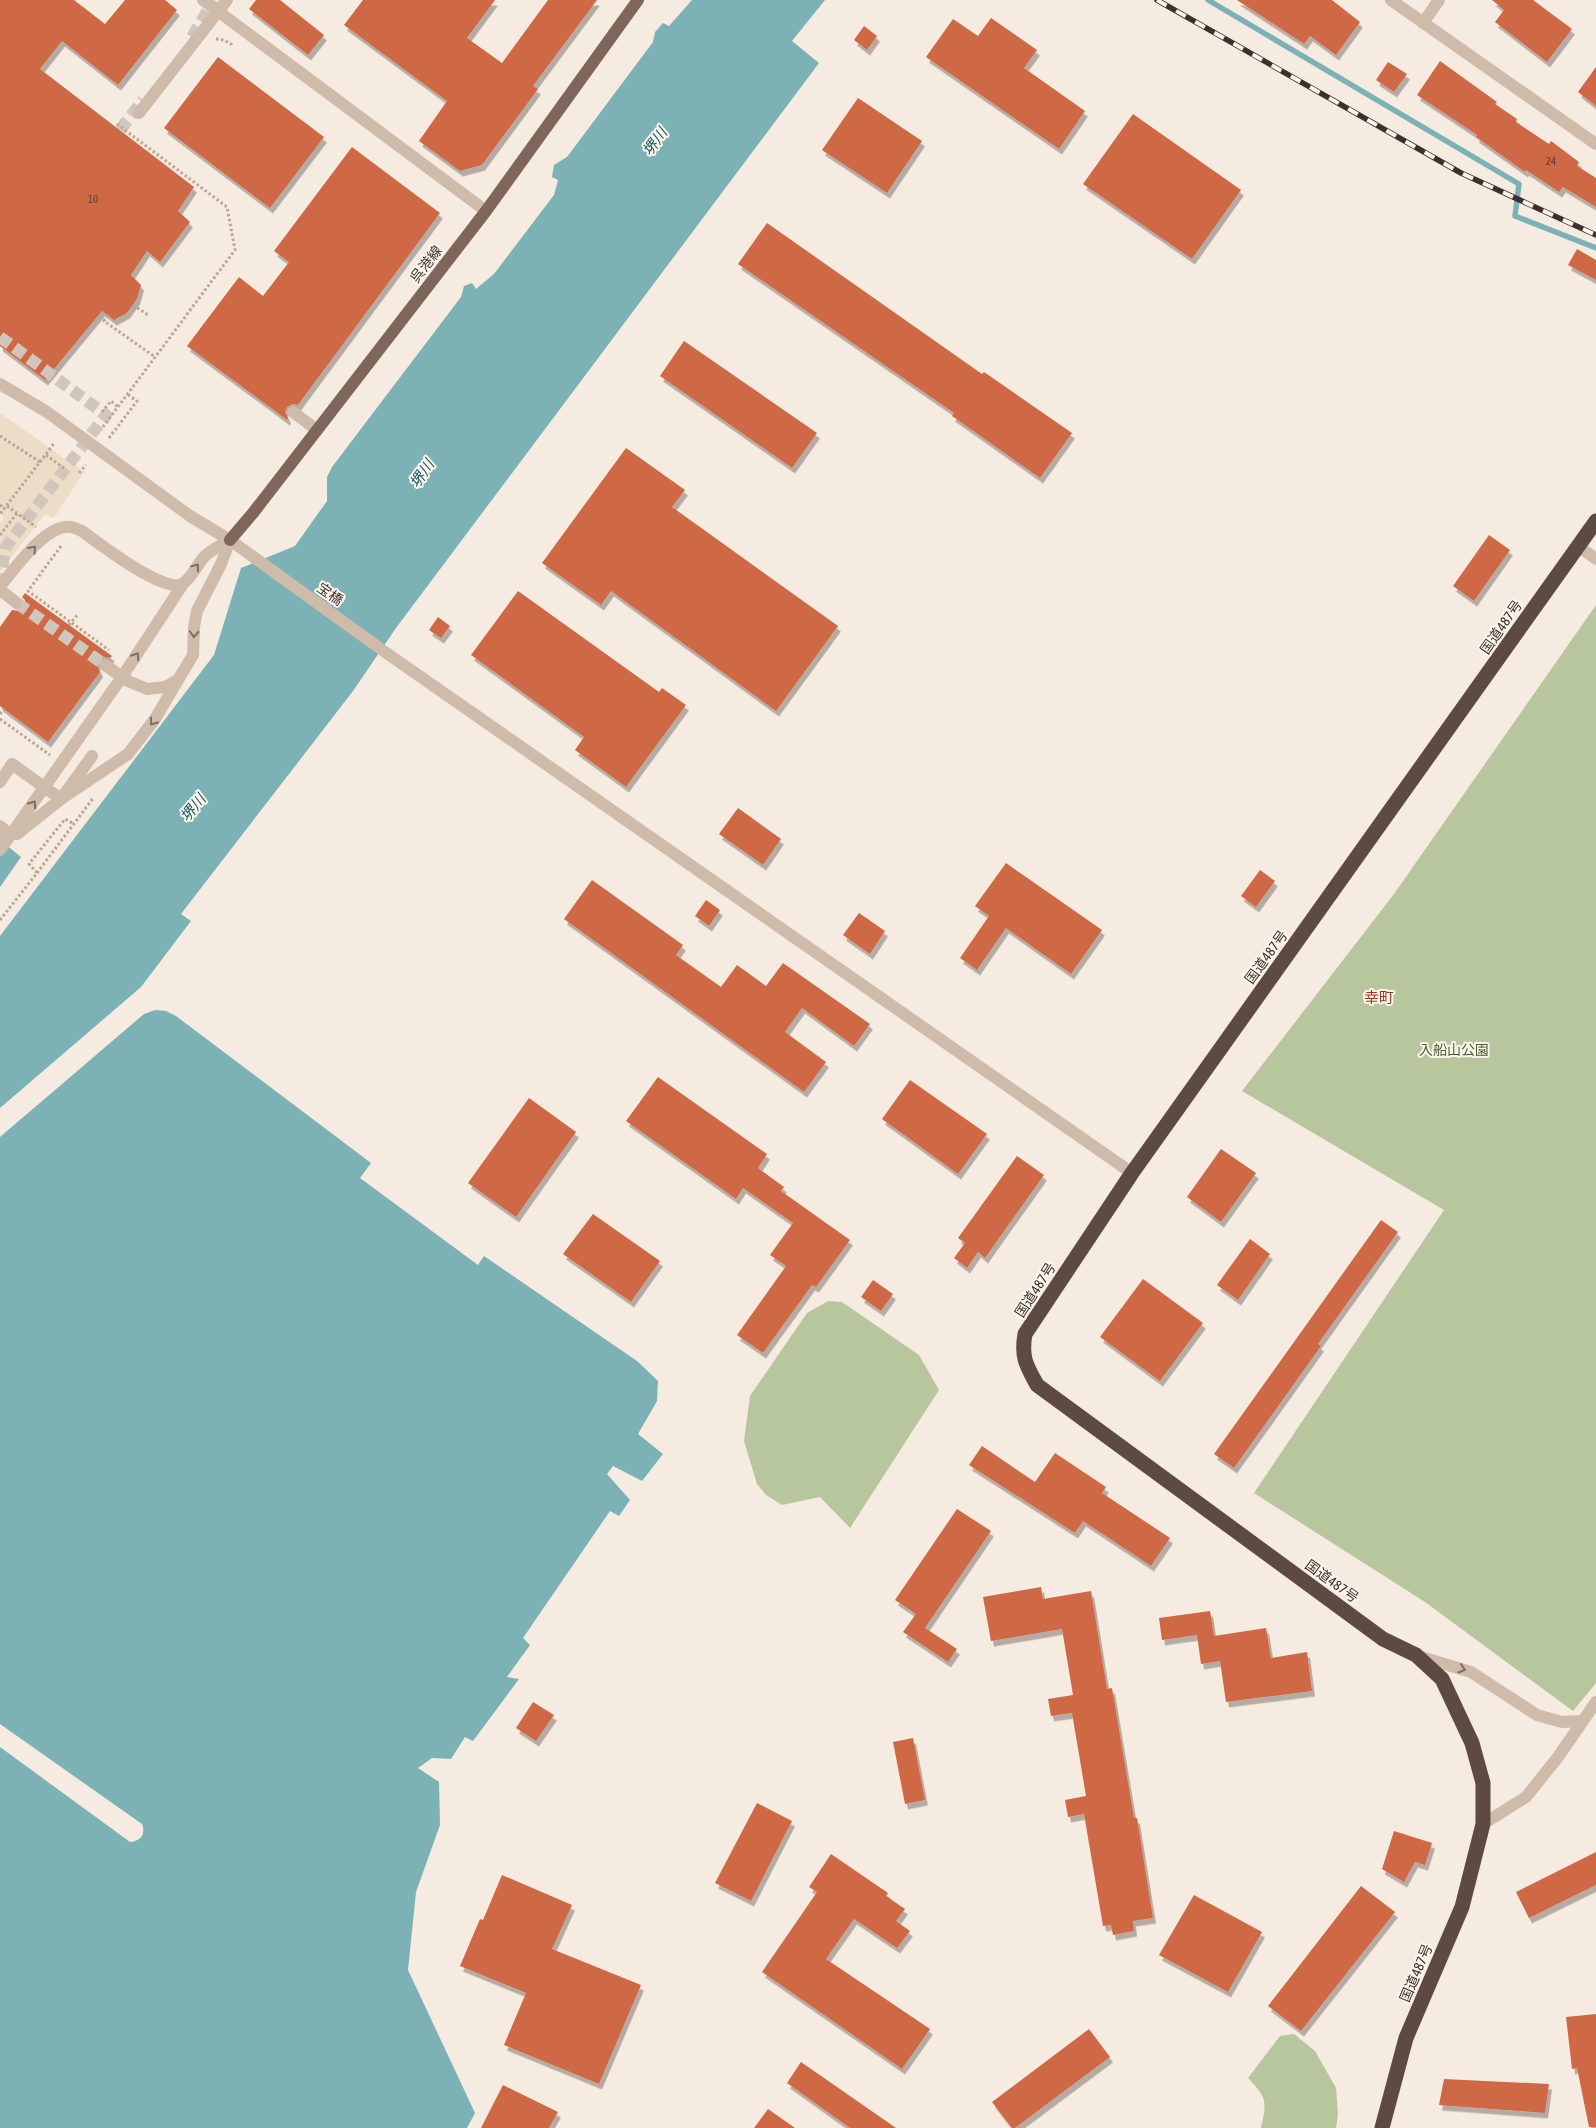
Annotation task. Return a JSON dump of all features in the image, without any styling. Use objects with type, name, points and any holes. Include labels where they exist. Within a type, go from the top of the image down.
[{"type":"highway","name":"国道487号","points":[[1382,2128],[1406,2038],[1462,1908],[1483,1824],[1483,1783],[1472,1743],[1442,1679],[1416,1655],[1383,1638],[1037,1385],[1026,1365],[1023,1349],[1026,1334],[1132,1173],[1596,521]]},
{"type":"main road","name":"呉港線","points":[[230,540],[253,513],[486,211],[638,0]]},
{"type":"street","points":[[203,0],[486,211]]},
{"type":"street","points":[[139,113],[227,0]]},
{"type":"street","points":[[1391,0],[1596,144]]},
{"type":"street","points":[[1423,23],[1439,0]]},
{"type":"street","name":"宝橋","points":[[0,384],[47,412],[190,516],[230,540],[386,652],[1132,1173]]},
{"type":"street","points":[[293,412],[317,430]]},
{"type":"street","points":[[0,586],[46,534],[59,528],[71,527],[82,531],[148,576],[164,584],[176,587],[183,584]]},
{"type":"street","points":[[2,847],[122,677],[183,584],[205,555],[230,540]]},
{"type":"street","points":[[2,847],[61,799],[128,754],[155,719],[193,655],[194,627],[197,611],[221,564],[230,540]]},
{"type":"street","points":[[1578,546],[1596,559]]},
{"type":"street","points":[[0,590],[17,603]]},
{"type":"street","points":[[105,665],[122,677],[147,689]]},
{"type":"street","points":[[135,695],[147,689],[165,687],[178,680]]},
{"type":"street","points":[[61,799],[92,756]]},
{"type":"street","points":[[0,782],[12,764],[61,799]]},
{"type":"street","points":[[0,826],[4,829],[2,847]]},
{"type":"street","points":[[1416,1655],[1471,1672],[1537,1715],[1562,1722],[1583,1721]]},
{"type":"street","points":[[1483,1824],[1526,1797],[1558,1757],[1596,1702]]},
{"type":"path","points":[[103,427],[235,250],[227,207],[117,124]]},
{"type":"path","points":[[133,305],[148,315]]},
{"type":"path","points":[[108,315],[104,320],[155,357]]},
{"type":"path","points":[[111,435],[137,401],[127,394]]},
{"type":"path","points":[[102,412],[111,402],[118,406]]},
{"type":"path","points":[[0,436],[40,462]]},
{"type":"path","points":[[0,514],[55,442]]},
{"type":"path","points":[[46,455],[65,469]]},
{"type":"path","points":[[79,473],[86,465]]},
{"type":"path","points":[[0,505],[17,513],[36,527]]},
{"type":"path","points":[[0,535],[17,513]]},
{"type":"path","points":[[58,543],[61,546],[28,591],[70,624],[116,655]]},
{"type":"path","points":[[70,624],[78,614]]},
{"type":"path","points":[[0,920],[37,873],[73,826],[65,818],[29,864],[37,873]]},
{"type":"green space","name":"入船山公園","points":[[1596,605],[1596,1683],[1573,1711],[1425,1602],[1254,1493],[1444,1210],[1242,1091],[1394,894]]},
{"type":"green space","points":[[828,1301],[842,1302],[919,1355],[939,1390],[850,1528],[820,1497],[782,1505],[766,1495],[757,1484],[744,1441],[750,1396],[807,1313]]},
{"type":"green space","points":[[1294,2034],[1315,2051],[1336,2088],[1338,2115],[1336,2128],[1261,2128],[1265,2106],[1264,2100],[1259,2090],[1248,2078],[1280,2036]]},
{"type":"shaded area","points":[[0,413],[84,472],[54,518],[45,514],[0,572],[0,523],[4,517],[0,514]]},
{"type":"water","name":"堺川","points":[[692,0],[825,0],[792,41],[819,63],[396,628],[353,691],[181,914],[191,921],[141,987],[0,1108],[0,936],[214,655],[241,568],[295,546],[327,501],[327,477],[332,467],[461,297],[464,286],[472,283],[476,289],[494,274],[554,195],[558,180],[552,177],[554,165],[567,157],[653,42],[655,32],[663,23],[669,26]]},
{"type":"water","points":[[0,840],[21,857],[0,887]]},
{"type":"water","points":[[155,1010],[166,1011],[176,1016],[371,1163],[360,1178],[478,1265],[484,1256],[637,1361],[658,1381],[657,1401],[638,1434],[663,1454],[642,1481],[613,1466],[607,1474],[630,1500],[619,1516],[610,1511],[523,1638],[530,1645],[507,1677],[519,1679],[473,1741],[465,1737],[451,1759],[432,1758],[418,1768],[439,1782],[440,1825],[416,1892],[408,1970],[475,2113],[467,2128],[0,2128],[0,1747],[130,1842],[140,1839],[143,1831],[142,1824],[0,1724],[0,1137],[144,1014]]},
{"type":"building","points":[[0,0],[74,0],[105,24],[125,0],[165,0],[177,10],[118,85],[62,41],[40,69],[194,187],[178,211],[190,222],[160,262],[147,251],[131,275],[141,285],[137,299],[127,313],[114,320],[102,311],[45,380],[0,346]]},
{"type":"building","points":[[256,0],[280,0],[324,35],[308,55],[249,9]]},
{"type":"building","points":[[363,0],[495,0],[467,38],[502,63],[548,0],[597,0],[533,86],[538,89],[482,165],[460,171],[419,141],[447,101],[344,25]]},
{"type":"building","points":[[1237,0],[1332,0],[1360,22],[1336,55],[1310,36],[1304,44]]},
{"type":"building","points":[[1492,0],[1533,0],[1572,29],[1547,62],[1495,22],[1504,10]]},
{"type":"building","points":[[991,18],[1037,50],[1024,68],[1085,111],[1059,149],[926,57],[953,19],[978,36]]},
{"type":"building","points":[[864,26],[877,36],[867,50],[854,40]]},
{"type":"building","points":[[218,57],[324,137],[270,208],[164,128]]},
{"type":"building","points":[[1440,61],[1497,102],[1495,104],[1517,119],[1516,122],[1549,144],[1551,141],[1579,162],[1577,166],[1596,178],[1596,207],[1563,187],[1559,192],[1526,170],[1525,172],[1476,137],[1477,135],[1417,95]]},
{"type":"building","points":[[1388,62],[1407,74],[1394,92],[1376,80]]},
{"type":"building","points":[[1596,67],[1596,106],[1578,92]]},
{"type":"building","points":[[858,98],[922,141],[887,193],[822,150]]},
{"type":"building","points":[[1133,114],[1241,190],[1192,259],[1083,184]]},
{"type":"building","points":[[352,147],[440,213],[298,405],[293,404],[287,407],[285,412],[287,420],[187,346],[239,277],[263,296],[289,262],[274,251]]},
{"type":"building","points":[[767,223],[982,374],[984,372],[1072,433],[1040,478],[952,416],[954,413],[738,264]]},
{"type":"building","points":[[1577,249],[1596,260],[1596,280],[1568,265]]},
{"type":"building","points":[[684,341],[817,433],[792,468],[660,376]]},
{"type":"building","points":[[626,448],[685,490],[672,507],[838,626],[776,711],[611,591],[601,605],[542,563]]},
{"type":"building","points":[[1489,535],[1510,550],[1474,601],[1453,586]]},
{"type":"building","points":[[518,591],[659,692],[662,688],[686,705],[626,787],[575,750],[584,737],[471,655]]},
{"type":"building","points":[[25,593],[112,656],[99,660],[97,665],[100,672],[48,742],[0,706],[0,627],[12,610],[20,611],[24,608],[25,600],[22,597]]},
{"type":"building","points":[[438,617],[450,626],[441,638],[429,630]]},
{"type":"building","points":[[738,808],[781,839],[763,865],[719,834]]},
{"type":"building","points":[[1006,863],[1102,930],[1071,974],[1006,928],[977,970],[960,958],[989,916],[975,906]]},
{"type":"building","points":[[1260,870],[1275,881],[1256,907],[1241,896]]},
{"type":"building","points":[[592,880],[683,945],[676,955],[721,987],[737,965],[766,986],[783,963],[870,1024],[854,1046],[802,1008],[785,1032],[826,1062],[804,1092],[564,919]]},
{"type":"building","points":[[706,900],[720,910],[709,926],[695,916]]},
{"type":"building","points":[[859,913],[885,931],[870,954],[843,935]]},
{"type":"building","points":[[658,1077],[767,1154],[758,1168],[784,1187],[781,1191],[850,1240],[816,1287],[812,1285],[763,1353],[737,1335],[786,1266],[770,1255],[793,1223],[743,1188],[736,1199],[626,1121]]},
{"type":"building","points":[[910,1080],[987,1134],[958,1174],[882,1119]]},
{"type":"building","points":[[529,1098],[576,1132],[516,1217],[468,1183]]},
{"type":"building","points":[[1221,1149],[1256,1173],[1221,1222],[1187,1197]]},
{"type":"building","points":[[1017,1156],[1044,1175],[985,1258],[978,1252],[967,1268],[954,1258],[965,1243],[958,1238]]},
{"type":"building","points":[[593,1214],[660,1261],[631,1302],[563,1254]]},
{"type":"building","points":[[1381,1220],[1398,1232],[1318,1344],[1321,1346],[1234,1468],[1214,1454]]},
{"type":"building","points":[[1250,1239],[1270,1254],[1238,1300],[1217,1285]]},
{"type":"building","points":[[1143,1279],[1203,1323],[1160,1381],[1100,1337]]},
{"type":"building","points":[[873,1280],[893,1294],[881,1311],[861,1297]]},
{"type":"building","points":[[982,1446],[1035,1482],[1055,1453],[1106,1487],[1102,1493],[1170,1538],[1151,1566],[1083,1521],[1075,1533],[969,1465]]},
{"type":"building","points":[[957,1509],[991,1531],[925,1628],[957,1649],[948,1662],[903,1632],[916,1614],[895,1600]]},
{"type":"building","points":[[1041,1587],[1043,1599],[1091,1591],[1107,1689],[1112,1688],[1134,1818],[1137,1818],[1153,1918],[1133,1921],[1134,1931],[1113,1935],[1111,1925],[1103,1926],[1084,1814],[1068,1817],[1065,1800],[1086,1796],[1072,1713],[1051,1716],[1048,1699],[1073,1695],[1062,1629],[991,1641],[983,1597]]},
{"type":"building","points":[[1210,1611],[1214,1636],[1266,1628],[1271,1658],[1307,1652],[1312,1691],[1226,1702],[1220,1661],[1201,1664],[1197,1635],[1162,1640],[1159,1618]]},
{"type":"building","points":[[533,1702],[554,1715],[536,1741],[516,1728]]},
{"type":"building","points":[[913,1738],[925,1800],[905,1804],[893,1742]]},
{"type":"building","points":[[757,1803],[792,1821],[751,1901],[715,1883]]},
{"type":"building","points":[[1394,1831],[1432,1843],[1425,1865],[1415,1862],[1404,1882],[1382,1869]]},
{"type":"building","points":[[1596,1852],[1596,1885],[1529,1918],[1516,1892]]},
{"type":"building","points":[[831,1854],[888,1893],[886,1896],[905,1909],[896,1921],[910,1931],[897,1948],[854,1919],[826,1959],[930,2029],[902,2069],[762,1972],[817,1892],[809,1887]]},
{"type":"building","points":[[502,1875],[572,1905],[552,1949],[641,1985],[599,2084],[504,2045],[526,1993],[460,1966],[480,1919],[483,1920]]},
{"type":"building","points":[[1361,1886],[1395,1912],[1301,2031],[1268,2006]]},
{"type":"building","points":[[1194,1895],[1262,1932],[1228,1992],[1159,1955]]},
{"type":"building","points":[[1596,2014],[1596,2127],[1589,2127],[1577,2068],[1572,2069],[1566,2017]]},
{"type":"building","points":[[1089,2029],[1110,2057],[1015,2128],[1012,2128],[992,2102]]},
{"type":"building","points":[[801,2062],[896,2128],[850,2128],[787,2083]]},
{"type":"building","points":[[1444,2079],[1549,2084],[1545,2113],[1439,2105]]},
{"type":"building","points":[[503,2085],[558,2112],[549,2128],[481,2128]]},
{"type":"building","points":[[768,2109],[795,2128],[754,2128]]},
{"type":"waterway","points":[[1208,0],[1519,184],[1515,216],[1596,248]]},
{"type":"tunnel","points":[[192,37],[214,0]]},
{"type":"tunnel","points":[[120,130],[143,100]]},
{"type":"tunnel","points":[[0,337],[106,415],[5,548],[0,585]]},
{"type":"tunnel","points":[[17,603],[105,665]]},
{"type":"railway","points":[[1157,0],[1461,173],[1596,235]]},
{"type":"district","name":"幸町","points":[[1379,998]]}]
